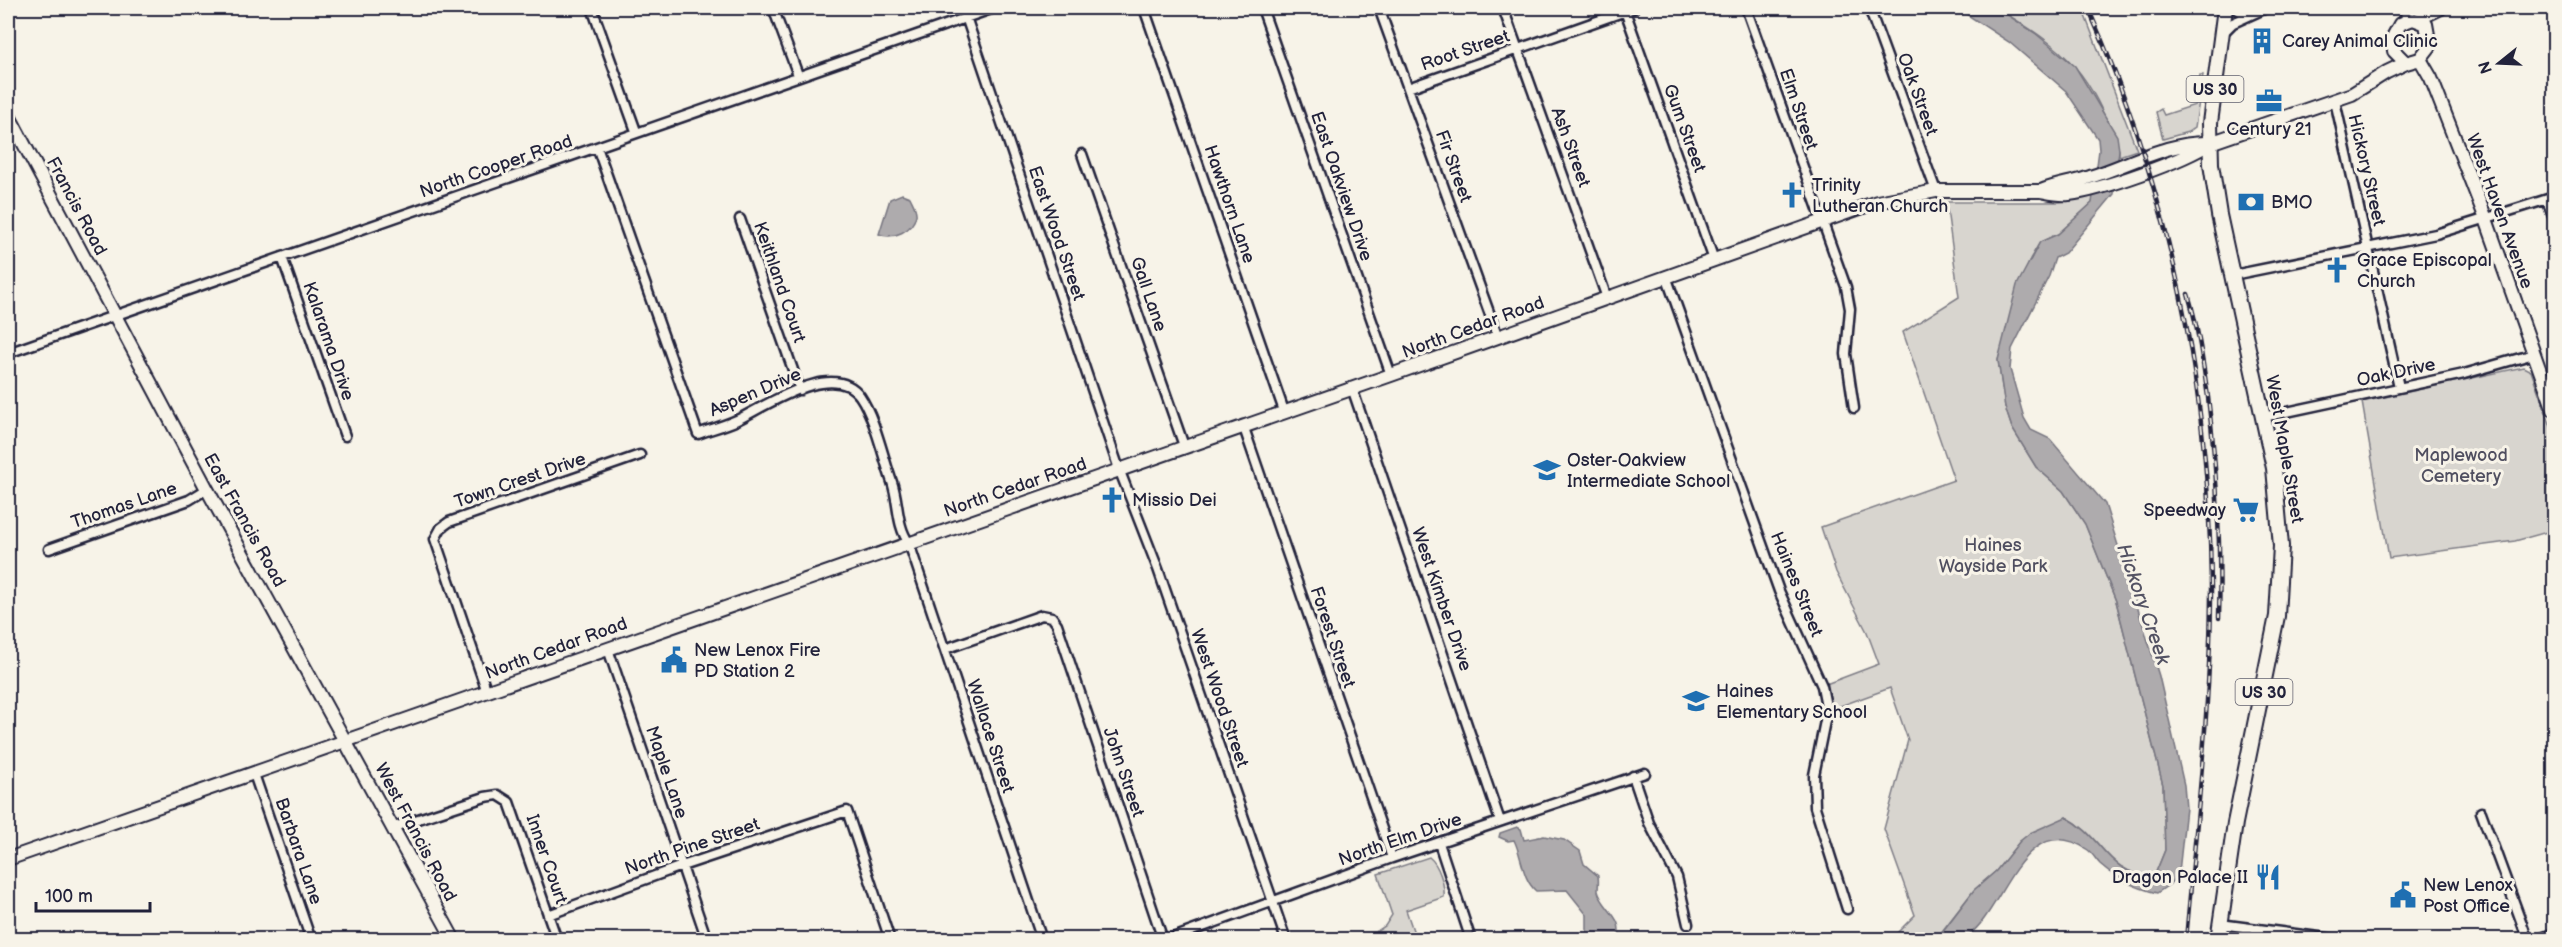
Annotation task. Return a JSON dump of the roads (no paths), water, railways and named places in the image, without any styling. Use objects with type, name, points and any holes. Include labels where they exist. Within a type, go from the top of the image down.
[{"type":"main road","name":"US 30","points":[[2210,143],[2225,8]]},
{"type":"main road","name":"West Maple Street","points":[[2210,143],[2214,190],[2263,417],[2277,492],[2281,528],[2281,587],[2263,697],[2234,830],[2218,939]]},
{"type":"street","points":[[592,8],[636,131]]},
{"type":"street","points":[[773,8],[798,75]]},
{"type":"street","name":"East Wood Street","points":[[963,8],[1119,469]]},
{"type":"street","name":"North Cooper Road","points":[[8,353],[597,147],[636,131],[994,8]]},
{"type":"street","name":"Hawthorn Lane","points":[[1144,8],[1284,411]]},
{"type":"street","name":"East Oakview Drive","points":[[1262,8],[1391,375]]},
{"type":"street","name":"Fir Street","points":[[1379,8],[1498,336]]},
{"type":"street","name":"Ash Street","points":[[1503,8],[1606,298]]},
{"type":"street","name":"Elm Street","points":[[1746,8],[1848,298],[1850,309],[1846,354],[1854,408]]},
{"type":"street","name":"Oak Street","points":[[1869,8],[1936,191]]},
{"type":"street","points":[[2235,8],[2241,12],[2252,13]]},
{"type":"street","points":[[2222,35],[2233,23],[2266,8]]},
{"type":"street","points":[[2387,72],[2394,51],[2394,32],[2410,16],[2439,8]]},
{"type":"street","points":[[2394,51],[2406,63],[2420,59],[2430,46],[2428,30],[2439,8]]},
{"type":"street","name":"Root Street","points":[[1408,88],[1628,9]]},
{"type":"street","name":"Gum Street","points":[[1628,9],[1714,260]]},
{"type":"street","points":[[2410,16],[2428,30]]},
{"type":"street","name":"West Haven Avenue","points":[[2420,59],[2431,78],[2486,219],[2554,410]]},
{"type":"street","name":"North Cedar Road","points":[[8,859],[1894,197],[1936,191],[2041,191],[2057,195],[2133,169],[2190,142],[2210,143],[2335,101],[2406,63]]},
{"type":"street","name":"Hickory Street","points":[[2335,101],[2399,387]]},
{"type":"street","name":"Francis Road","points":[[8,114],[114,316]]},
{"type":"street","name":"Aspen Drive","points":[[597,147],[698,434],[736,420],[757,406],[800,390],[835,381],[855,390],[862,398],[895,492],[903,535],[909,543]]},
{"type":"street","name":"Gall Lane","points":[[1082,154],[1184,446]]},
{"type":"street","points":[[2233,275],[2368,249],[2486,219],[2551,199],[2554,219]]},
{"type":"street","name":"Keithland Court","points":[[740,219],[800,390]]},
{"type":"street","name":"Kalarama Drive","points":[[282,257],[345,436]]},
{"type":"street","name":"Haines Street","points":[[1666,276],[1779,591],[1822,686],[1827,711],[1814,775],[1815,807],[1847,909]]},
{"type":"street","name":"East Francis Road","points":[[114,316],[346,741]]},
{"type":"street","name":"Oak Drive","points":[[2263,417],[2464,374],[2534,354]]},
{"type":"street","name":"West Kimber Drive","points":[[1352,388],[1500,821]]},
{"type":"street","name":"Forest Street","points":[[1243,425],[1392,858]]},
{"type":"street","name":"Town Crest Drive","points":[[487,692],[435,539],[441,528],[449,522],[640,455]]},
{"type":"street","name":"West Wood Street","points":[[1119,469],[1158,569],[1286,939]]},
{"type":"street","name":"Thomas Lane","points":[[49,549],[189,500],[207,489]]},
{"type":"street","name":"Wallace Street","points":[[909,543],[1042,939]]},
{"type":"street","name":"John Street","points":[[945,649],[1042,615],[1052,616],[1057,624],[1166,939]]},
{"type":"street","name":"Maple Lane","points":[[608,649],[707,939]]},
{"type":"street","name":"West Francis Road","points":[[346,741],[454,939]]},
{"type":"street","name":"North Elm Drive","points":[[1166,939],[1392,858],[1645,772]]},
{"type":"street","name":"Barbara Lane","points":[[254,774],[312,939]]},
{"type":"street","points":[[1633,776],[1649,822],[1677,877],[1688,924]]},
{"type":"street","name":"Inner Court","points":[[394,827],[498,795],[509,802],[557,939]]},
{"type":"street","name":"North Pine Street","points":[[548,915],[682,866],[847,810],[890,939]]},
{"type":"street","points":[[2481,812],[2528,939]]},
{"type":"street","points":[[1439,843],[1471,939]]},
{"type":"street","points":[[2220,924],[2342,939]]},
{"type":"street","points":[[2537,939],[2554,933]]},
{"type":"railway","points":[[2088,8],[2141,147],[2162,219],[2180,291],[2203,438],[2209,512],[2210,631],[2202,764],[2186,940]]},
{"type":"railway","points":[[2188,294],[2202,358],[2214,452],[2219,535],[2219,618]]},
{"type":"place","name":"Carey Animal Clinic","points":[[2262,41]]},
{"type":"place","name":"Century 21","points":[[2269,101]]},
{"type":"place","name":"Trinity Lutheran Church","points":[[1792,195]]},
{"type":"place","name":"BMO","points":[[2251,202]]},
{"type":"place","name":"Grace Episcopal Church","points":[[2337,270]]},
{"type":"place","name":"Oster-Oakview Intermediate School","points":[[1547,470]]},
{"type":"place","name":"Missio Dei","points":[[1112,500]]},
{"type":"place","name":"Speedway","points":[[2246,510]]},
{"type":"place","name":"New Lenox Fire PD Station 2","points":[[674,660]]},
{"type":"place","name":"Haines Elementary School","points":[[1696,701]]},
{"type":"place","name":"Dragon Palace II","points":[[2268,877]]},
{"type":"place","name":"New Lenox Post Office","points":[[2403,895]]},
{"type":"park label","name":"Maplewood Cemetery","points":[[2461,465]]},
{"type":"park label","name":"Haines Wayside Park","points":[[1993,555]]},
{"type":"water label","name":"Hickory Creek","points":[[2144,604]]}]
